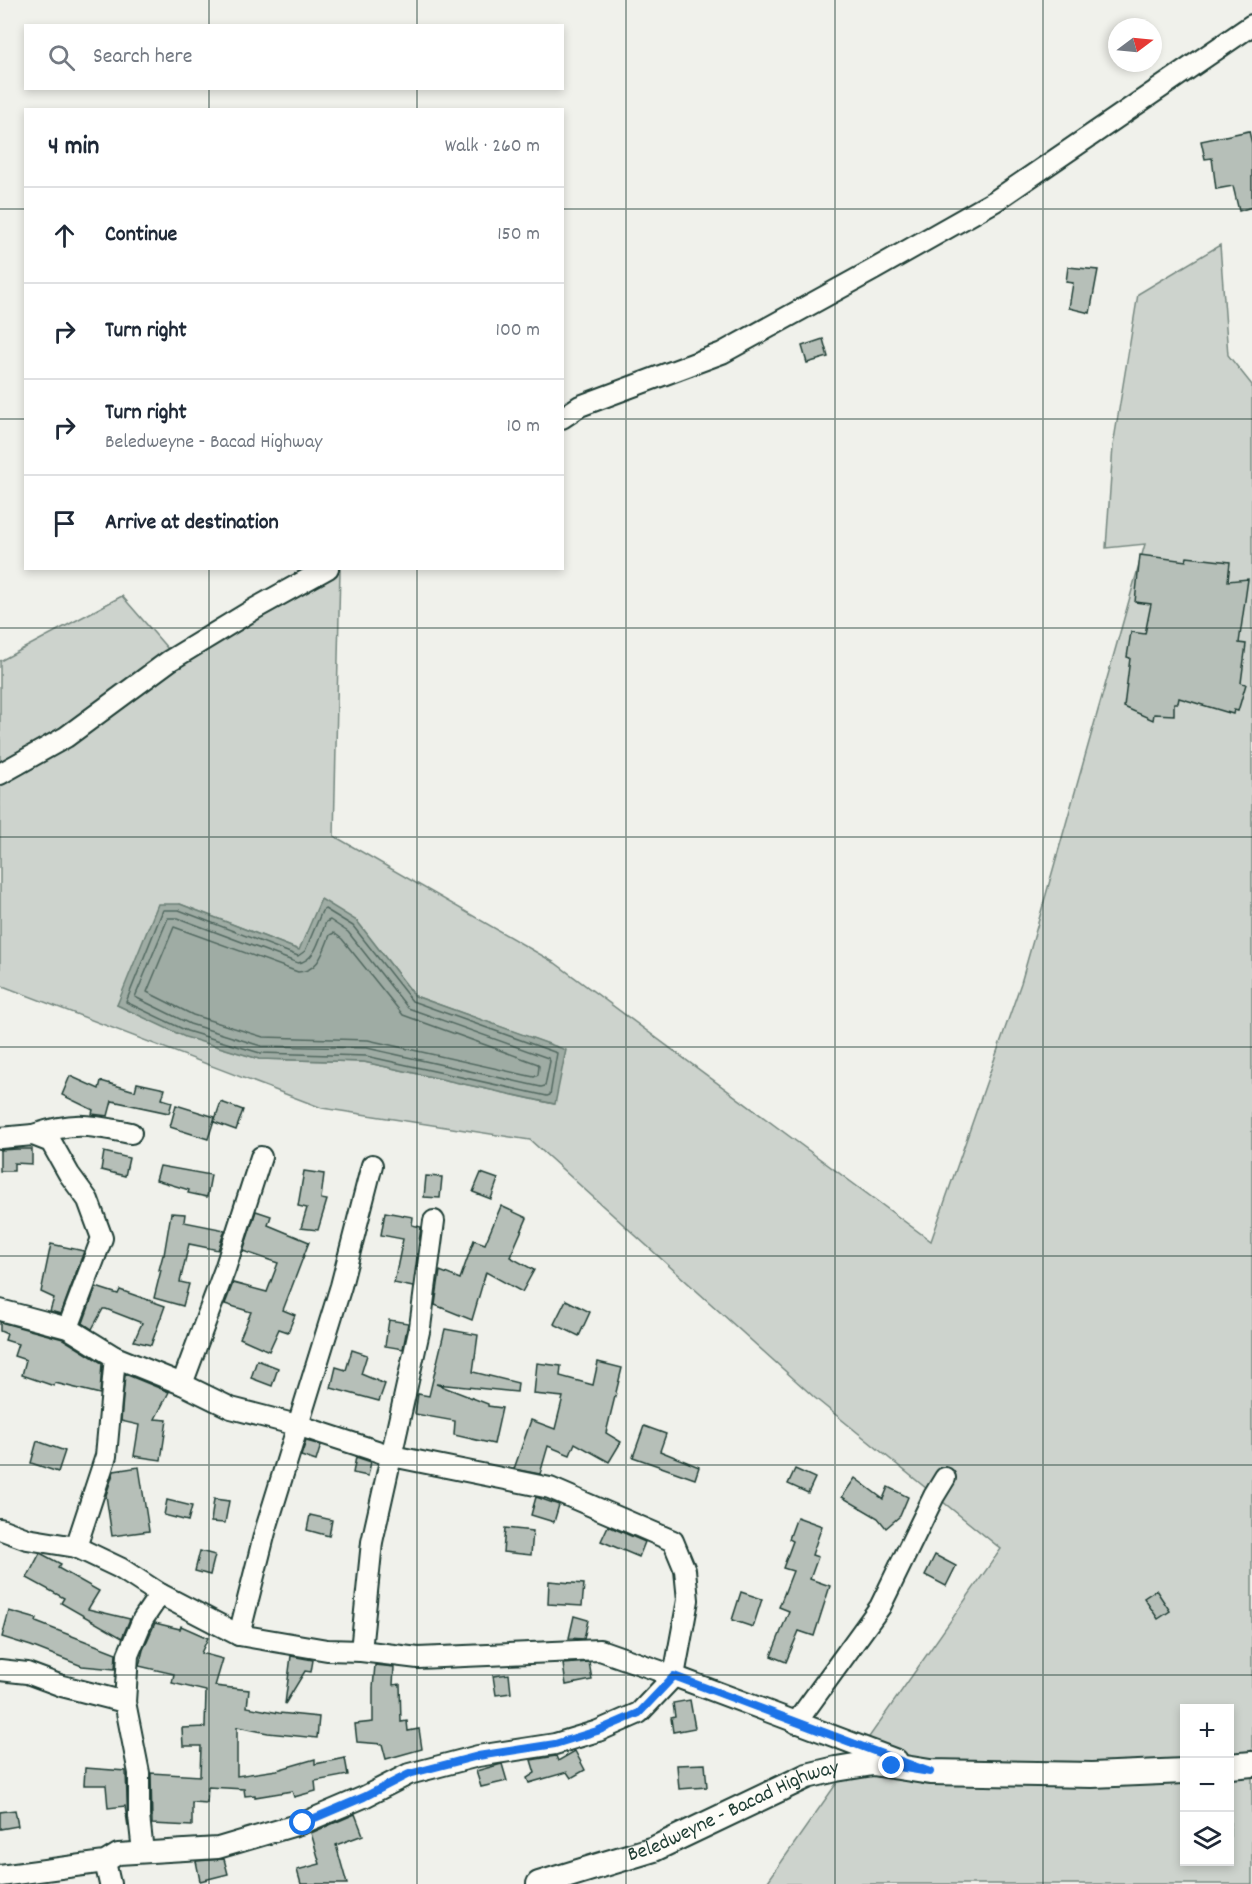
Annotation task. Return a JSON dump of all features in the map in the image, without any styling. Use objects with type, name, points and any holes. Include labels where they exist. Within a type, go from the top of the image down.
[{"type":"street","points":[[564,417],[580,406],[722,353],[995,201],[1252,25]]},
{"type":"street","points":[[0,774],[66,737],[169,662],[256,608],[324,570]]},
{"type":"street","points":[[0,1138],[33,1135],[58,1126],[88,1124],[131,1133]]},
{"type":"street","points":[[33,1135],[51,1142],[69,1174],[88,1200],[102,1238],[68,1328]]},
{"type":"street","points":[[182,1384],[225,1269],[261,1157]]},
{"type":"street","points":[[239,1635],[265,1532],[340,1286],[372,1166]]},
{"type":"street","points":[[361,1651],[372,1542],[420,1328],[434,1221]]},
{"type":"street","points":[[0,1310],[68,1328],[115,1357],[182,1384],[231,1408],[297,1425],[392,1456],[550,1488],[673,1541],[685,1570],[688,1600],[674,1676],[639,1713],[597,1731],[555,1744],[478,1756],[409,1774],[364,1797],[303,1823],[218,1848],[118,1854],[105,1862],[0,1876]]},
{"type":"street","points":[[76,1547],[106,1456],[115,1357]]},
{"type":"street","points":[[796,1723],[880,1607],[945,1478]]},
{"type":"street","points":[[0,1529],[27,1539],[76,1547],[120,1568],[160,1594],[239,1635],[327,1650],[361,1651],[417,1658],[600,1650],[930,1772]]},
{"type":"street","points":[[143,1852],[139,1773],[125,1702],[128,1655],[143,1619],[160,1594]]},
{"type":"street","points":[[0,1670],[27,1674],[62,1686],[125,1702]]},
{"type":"street","name":"Beledweyne - Bacad Highway","points":[[539,1884],[654,1849],[807,1776],[873,1763],[930,1772],[1092,1775],[1180,1771]]},
{"type":"street","points":[[1234,1766],[1252,1764]]},
{"type":"street","points":[[105,1862],[110,1884]]},
{"type":"shaded area","points":[[1220,245],[1228,355],[1252,385],[1252,1884],[766,1884],[1001,1549],[815,1398],[530,1140],[322,1108],[0,985],[0,661],[122,596],[168,649],[309,570],[340,570],[334,836],[555,963],[931,1241],[1021,983],[1145,544],[1106,548],[1113,446],[1138,294]],"holes":[[[180,904],[299,950],[357,921],[415,996],[565,1050],[554,1104],[364,1062],[259,1059],[185,1036],[117,1005]]]},
{"type":"water","points":[[321,899],[357,921],[415,996],[566,1050],[555,1104],[364,1062],[259,1059],[185,1037],[117,1005],[158,904],[180,904],[299,950]]},
{"type":"building","points":[[1249,131],[1252,144],[1252,207],[1239,211],[1233,186],[1216,189],[1212,158],[1205,159],[1201,141]]},
{"type":"building","points":[[1068,267],[1098,270],[1090,313],[1069,308],[1073,283],[1066,282]]},
{"type":"building","points":[[823,339],[828,357],[807,363],[802,346]]},
{"type":"building","points":[[1140,555],[1186,561],[1187,557],[1230,562],[1228,581],[1248,579],[1239,643],[1246,644],[1241,683],[1246,684],[1238,711],[1234,710],[1233,714],[1179,698],[1178,703],[1174,703],[1174,715],[1154,714],[1153,720],[1124,707],[1131,632],[1145,634],[1151,604],[1135,602]]},
{"type":"building","points":[[70,1076],[99,1089],[101,1081],[135,1091],[137,1083],[165,1089],[162,1099],[172,1102],[169,1113],[112,1101],[108,1116],[92,1114],[93,1110],[62,1095]]},
{"type":"building","points":[[221,1102],[243,1110],[236,1130],[214,1122]]},
{"type":"building","points":[[176,1105],[215,1117],[208,1139],[170,1127]]},
{"type":"building","points":[[32,1149],[32,1164],[14,1163],[14,1171],[0,1171],[0,1150]]},
{"type":"building","points":[[104,1152],[129,1158],[125,1176],[101,1170]]},
{"type":"building","points":[[160,1166],[211,1175],[207,1197],[188,1193],[189,1190],[156,1180]]},
{"type":"building","points":[[304,1171],[324,1174],[321,1199],[327,1200],[318,1230],[301,1228],[307,1208],[298,1206]]},
{"type":"building","points":[[481,1173],[498,1179],[491,1199],[473,1192]]},
{"type":"building","points":[[426,1176],[442,1177],[440,1198],[424,1197]]},
{"type":"building","points":[[501,1206],[527,1218],[510,1257],[534,1270],[522,1292],[486,1272],[472,1320],[435,1305],[440,1271],[460,1279],[474,1240],[485,1244]]},
{"type":"building","points":[[256,1211],[271,1216],[268,1225],[309,1242],[283,1310],[295,1315],[288,1332],[279,1329],[269,1351],[240,1338],[251,1312],[225,1304],[233,1283],[267,1292],[278,1263],[243,1251]]},
{"type":"building","points":[[385,1212],[413,1217],[412,1225],[421,1227],[413,1287],[394,1283],[403,1239],[381,1235]]},
{"type":"building","points":[[171,1213],[185,1214],[184,1222],[225,1230],[218,1250],[189,1244],[180,1282],[189,1284],[183,1306],[154,1298]]},
{"type":"building","points":[[51,1244],[84,1251],[61,1314],[50,1311],[54,1298],[41,1292]]},
{"type":"building","points":[[96,1287],[118,1294],[120,1290],[165,1306],[151,1345],[134,1341],[142,1323],[106,1309],[103,1309],[92,1329],[83,1323]]},
{"type":"building","points":[[566,1300],[590,1312],[579,1336],[554,1324]]},
{"type":"building","points":[[389,1320],[408,1323],[403,1349],[385,1346]]},
{"type":"building","points":[[0,1322],[63,1339],[102,1363],[100,1394],[55,1383],[54,1386],[22,1375],[26,1360],[14,1356],[18,1344],[5,1340],[7,1334],[0,1331]]},
{"type":"building","points":[[445,1329],[478,1335],[473,1372],[518,1383],[517,1392],[436,1384],[488,1404],[488,1406],[502,1408],[494,1444],[454,1435],[455,1421],[415,1414],[418,1394],[429,1396]]},
{"type":"building","points":[[352,1350],[367,1355],[361,1374],[385,1384],[379,1401],[331,1388],[336,1367],[346,1370]]},
{"type":"building","points":[[257,1360],[278,1368],[272,1386],[251,1378]]},
{"type":"building","points":[[598,1362],[622,1368],[606,1433],[621,1442],[609,1462],[575,1443],[570,1455],[548,1446],[540,1474],[514,1469],[531,1420],[555,1429],[563,1397],[534,1394],[537,1363],[561,1366],[560,1376],[593,1385]]},
{"type":"building","points":[[125,1374],[169,1392],[155,1419],[167,1420],[161,1460],[134,1456],[139,1425],[121,1421]]},
{"type":"building","points":[[644,1426],[666,1434],[660,1451],[699,1467],[695,1479],[633,1457]]},
{"type":"building","points":[[37,1441],[65,1451],[58,1472],[31,1463]]},
{"type":"building","points":[[306,1441],[321,1445],[316,1461],[301,1456]]},
{"type":"building","points":[[356,1457],[371,1462],[368,1476],[353,1473]]},
{"type":"building","points":[[139,1467],[149,1531],[112,1536],[106,1495],[114,1471]]},
{"type":"building","points":[[795,1469],[815,1478],[808,1493],[788,1484]]},
{"type":"building","points":[[855,1478],[883,1499],[888,1487],[908,1497],[900,1516],[886,1528],[878,1518],[842,1497]]},
{"type":"building","points":[[536,1497],[559,1505],[554,1522],[531,1515]]},
{"type":"building","points":[[214,1499],[229,1501],[225,1523],[211,1522]]},
{"type":"building","points":[[167,1500],[192,1506],[188,1521],[164,1515]]},
{"type":"building","points":[[310,1515],[332,1520],[329,1536],[307,1530]]},
{"type":"building","points":[[797,1517],[822,1526],[812,1555],[818,1557],[810,1579],[830,1586],[814,1636],[799,1631],[786,1662],[771,1656],[789,1611],[779,1607],[793,1571],[783,1568],[793,1541],[789,1539]]},
{"type":"building","points":[[608,1526],[645,1542],[639,1557],[601,1541]]},
{"type":"building","points":[[505,1528],[533,1531],[531,1555],[503,1552]]},
{"type":"building","points":[[200,1551],[215,1555],[210,1575],[195,1571]]},
{"type":"building","points":[[40,1553],[61,1564],[58,1568],[99,1591],[88,1609],[130,1619],[122,1638],[61,1603],[64,1598],[27,1578]]},
{"type":"building","points":[[935,1555],[956,1566],[946,1586],[925,1575]]},
{"type":"building","points":[[549,1581],[584,1584],[582,1606],[548,1604]]},
{"type":"building","points":[[1156,1590],[1170,1611],[1158,1619],[1144,1598]]},
{"type":"building","points":[[741,1592],[762,1599],[753,1627],[732,1620]]},
{"type":"building","points":[[9,1611],[37,1619],[36,1622],[116,1653],[115,1669],[82,1666],[2,1637]]},
{"type":"building","points":[[574,1616],[588,1620],[584,1639],[569,1638]]},
{"type":"building","points":[[155,1623],[180,1629],[181,1626],[208,1638],[201,1653],[223,1659],[215,1686],[249,1690],[247,1707],[319,1717],[317,1738],[237,1727],[237,1776],[277,1770],[315,1759],[315,1764],[345,1758],[348,1775],[315,1781],[316,1791],[294,1797],[292,1791],[255,1797],[255,1795],[245,1796],[244,1789],[208,1787],[207,1803],[192,1802],[192,1826],[152,1824],[151,1773],[200,1776],[201,1746],[183,1746],[182,1728],[205,1727],[206,1691],[172,1683],[174,1674],[139,1666],[143,1650]]},
{"type":"building","points":[[291,1656],[313,1660],[311,1672],[305,1671],[285,1704]]},
{"type":"building","points":[[589,1662],[592,1680],[566,1685],[563,1664]]},
{"type":"building","points":[[375,1665],[394,1667],[393,1685],[400,1684],[401,1722],[407,1721],[408,1731],[419,1729],[422,1749],[386,1759],[382,1744],[357,1742],[355,1724],[373,1722]]},
{"type":"building","points":[[509,1674],[511,1693],[496,1695],[493,1676]]},
{"type":"building","points":[[690,1700],[695,1728],[673,1732],[671,1718],[675,1717],[673,1703]]},
{"type":"building","points":[[575,1751],[585,1770],[571,1778],[567,1772],[529,1783],[527,1778],[535,1773],[531,1760],[556,1756],[558,1761]]},
{"type":"building","points":[[502,1764],[507,1781],[481,1787],[476,1771]]},
{"type":"building","points":[[705,1764],[707,1787],[679,1789],[677,1765]]},
{"type":"building","points":[[85,1768],[126,1771],[128,1827],[125,1806],[108,1808],[106,1785],[84,1785]]},
{"type":"building","points":[[15,1810],[18,1826],[0,1829],[0,1812]]},
{"type":"building","points":[[355,1814],[363,1835],[336,1845],[347,1884],[301,1884],[297,1870],[320,1864],[311,1833]]},
{"type":"building","points":[[224,1859],[228,1874],[200,1881],[196,1861]]},
{"type":"route","points":[[303,1823],[364,1797],[409,1774],[478,1756],[555,1744],[597,1731],[639,1713],[674,1676],[930,1772],[892,1766]]}]
